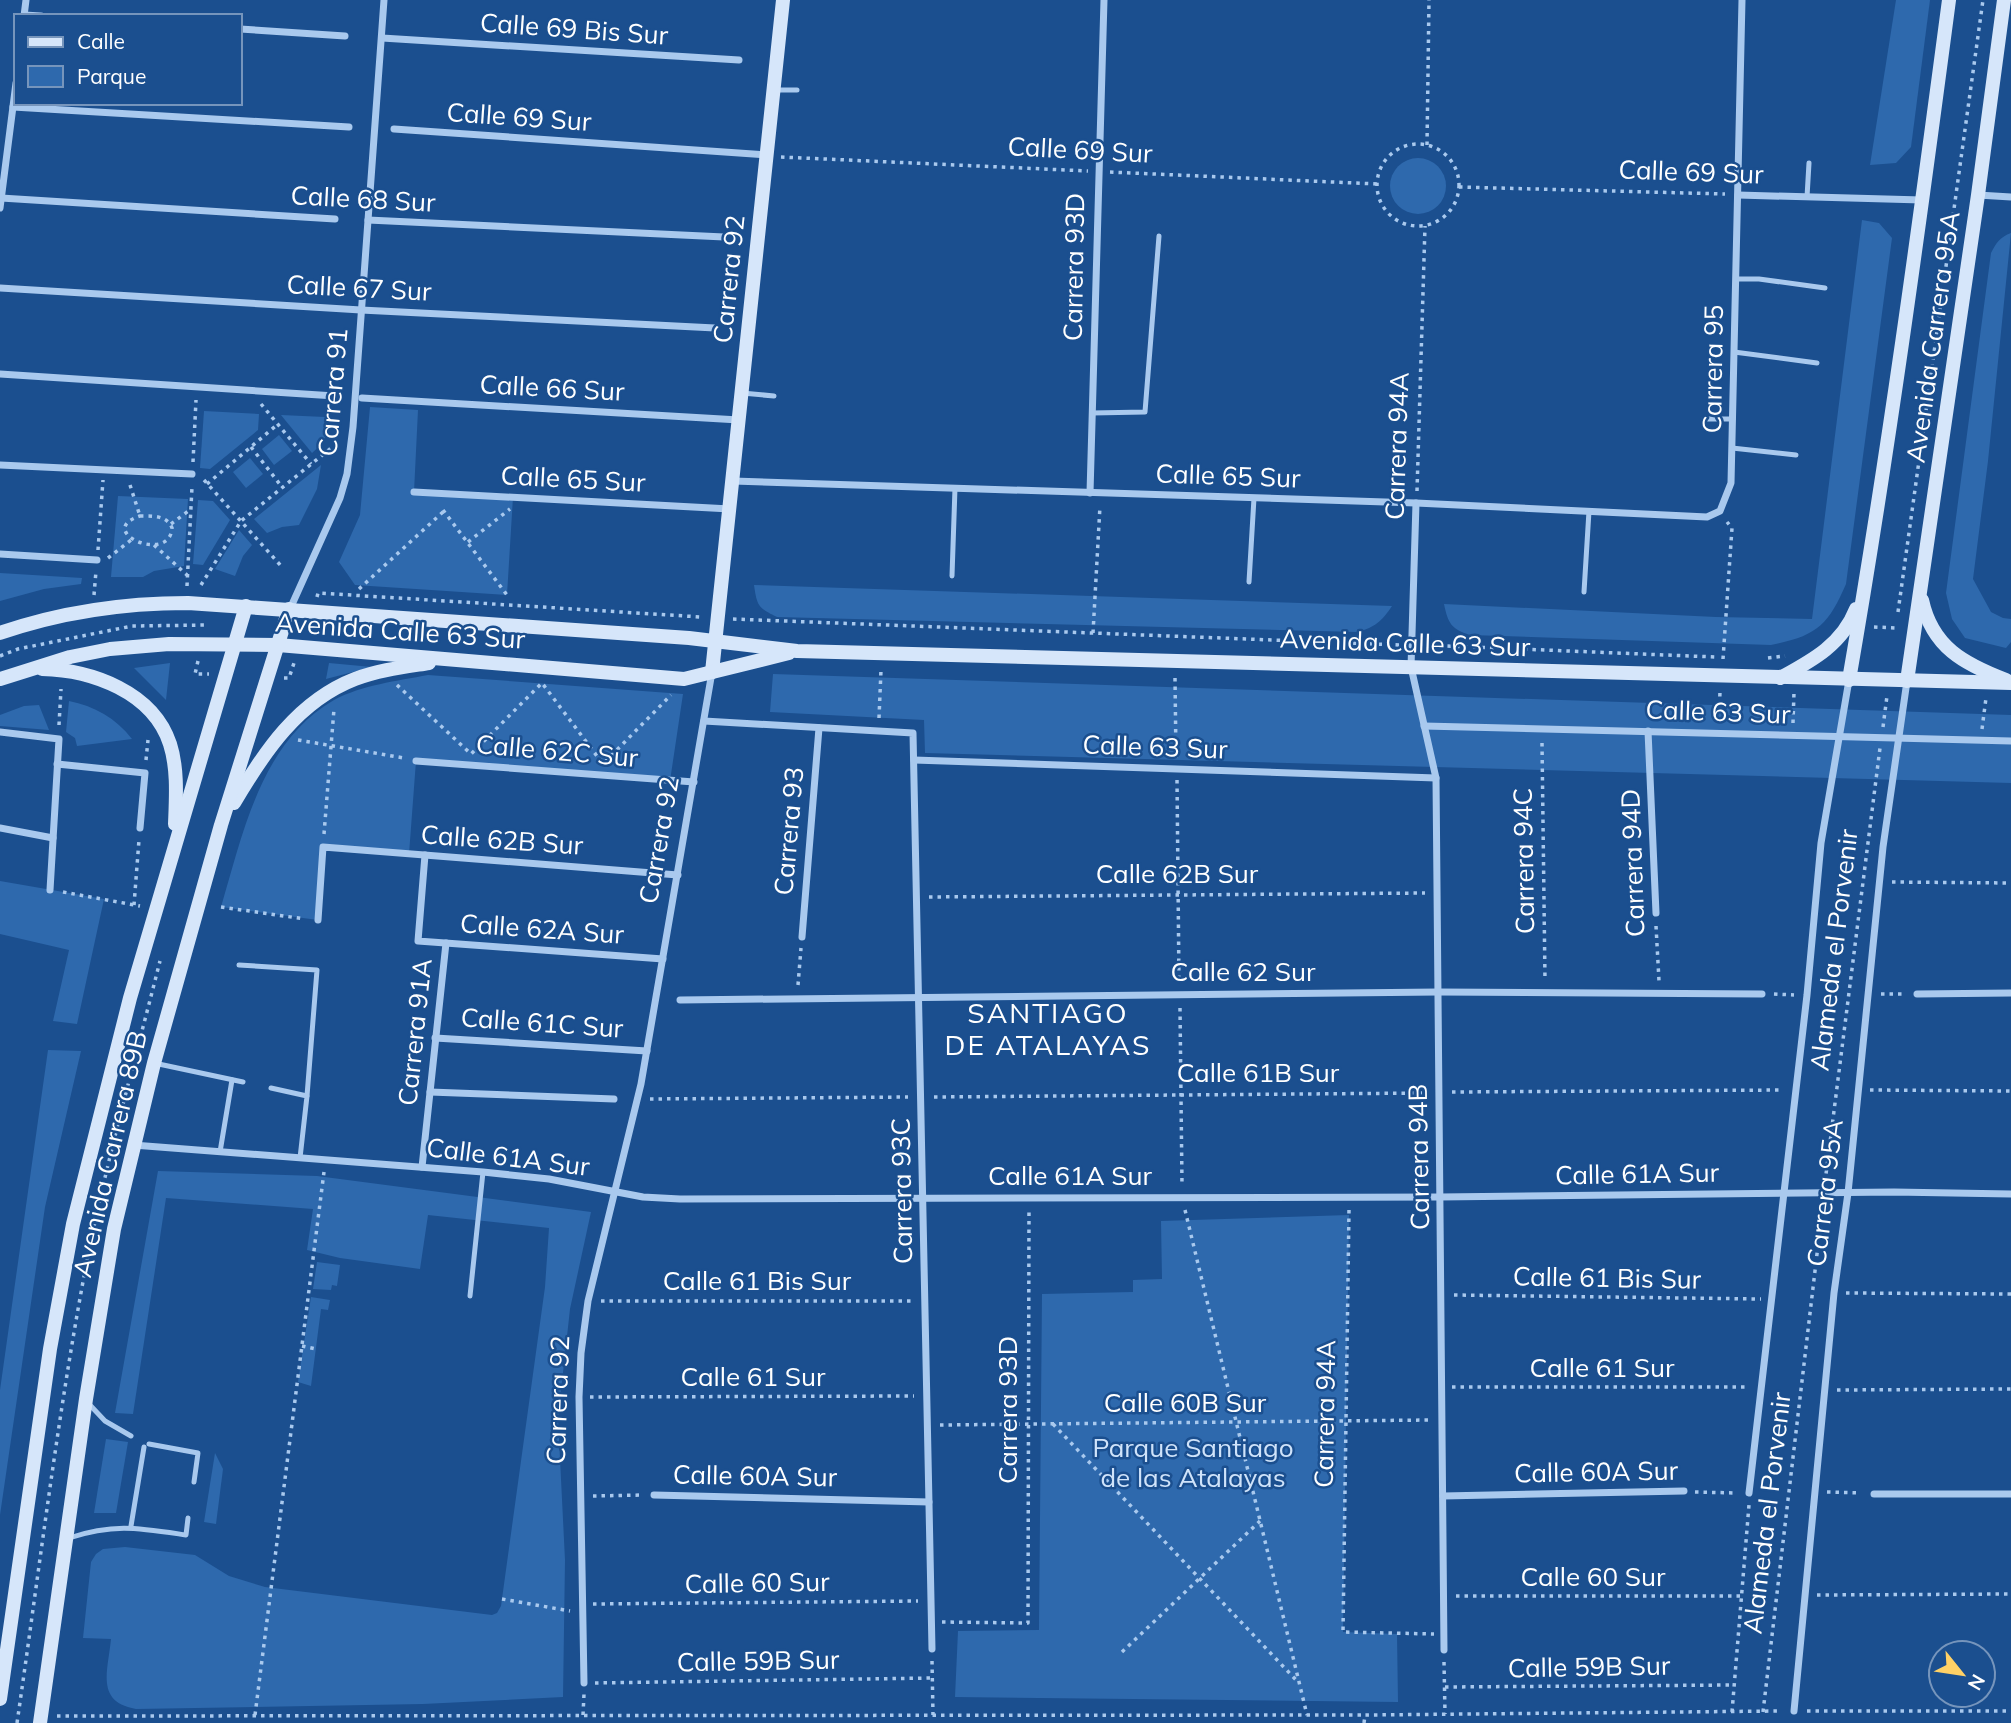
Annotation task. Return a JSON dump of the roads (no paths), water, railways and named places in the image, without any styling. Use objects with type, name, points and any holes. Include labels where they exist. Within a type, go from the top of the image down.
[{"type":"main road","name":"Carrera 92","points":[[712,672],[742,393],[774,156],[774,90],[783,0]]},
{"type":"main road","name":"Avenida Carrera 95A","points":[[1849,680],[1923,200],[1949,0]]},
{"type":"main road","name":"Avenida Carrera 95A","points":[[1907,681],[2004,0]]},
{"type":"main road","points":[[1779,679],[1810,662],[1843,634],[1865,589]]},
{"type":"main road","points":[[1920,592],[1930,625],[1941,642],[1956,656],[1976,668],[2011,682]]},
{"type":"main road","name":"Avenida Calle 63 Sur","points":[[0,633],[93,610],[156,603],[246,606],[717,641],[797,651],[1779,679],[2011,682]]},
{"type":"main road","name":"Avenida Carrera 89B","points":[[0,1699],[5,1634],[69,1244],[130,998],[246,606]]},
{"type":"main road","name":"Avenida Carrera 89B","points":[[40,1720],[86,1399],[114,1229],[154,1063],[220,825],[289,609]]},
{"type":"main road","name":"Avenida Calle 63 Sur","points":[[0,679],[70,657],[110,649],[169,644],[278,645],[684,679],[797,651]]},
{"type":"main road","points":[[220,825],[268,749],[305,708],[321,696],[336,687],[375,672],[447,659]]},
{"type":"main road","points":[[30,669],[72,671],[91,675],[111,683],[133,697],[152,714],[165,731],[174,762],[174,845]]},
{"type":"street","name":"Carrera 91","points":[[289,609],[330,522],[347,474],[362,310],[384,0]]},
{"type":"street","name":"Carrera 93D","points":[[1090,493],[1104,0]]},
{"type":"street","name":"Carrera 95","points":[[1720,511],[1731,483],[1742,0]]},
{"type":"street","points":[[242,29],[345,36]]},
{"type":"street","name":"Calle 69 Bis Sur","points":[[382,38],[738,60]]},
{"type":"street","points":[[0,208],[14,99]]},
{"type":"street","points":[[13,107],[349,127]]},
{"type":"street","name":"Calle 69 Sur","points":[[394,130],[774,156]]},
{"type":"street","name":"Calle 69 Sur","points":[[1738,195],[1923,200]]},
{"type":"street","points":[[1978,195],[2011,197]]},
{"type":"street","name":"Calle 68 Sur","points":[[1,198],[335,219]]},
{"type":"street","name":"Calle 68 Sur","points":[[368,220],[723,237]]},
{"type":"street","name":"Calle 67 Sur","points":[[0,288],[715,328]]},
{"type":"street","points":[[0,374],[335,397]]},
{"type":"street","name":"Calle 66 Sur","points":[[362,398],[740,420]]},
{"type":"street","points":[[0,465],[196,475]]},
{"type":"street","name":"Calle 65 Sur","points":[[733,481],[1416,503],[1707,517],[1720,511]]},
{"type":"street","name":"Calle 65 Sur","points":[[414,492],[731,509]]},
{"type":"street","name":"Carrera 94A","points":[[1410,667],[1416,503]]},
{"type":"street","points":[[0,554],[96,564]]},
{"type":"street","name":"Carrera 94B","points":[[1410,667],[1437,778],[1444,1650]]},
{"type":"street","name":"Carrera 92","points":[[584,1683],[579,1397],[581,1353],[588,1301],[647,1051],[712,672]]},
{"type":"street","name":"Carrera 95A","points":[[1749,1493],[1807,995],[1821,843],[1849,680]]},
{"type":"street","name":"Carrera 95A","points":[[1794,1711],[1834,1293],[1848,1193],[1880,882],[1907,681]]},
{"type":"street","points":[[705,721],[818,727]]},
{"type":"street","name":"Calle 63 Sur","points":[[1424,726],[2011,741]]},
{"type":"street","name":"Carrera 93C","points":[[818,727],[913,733],[932,1649]]},
{"type":"street","name":"Carrera 93","points":[[802,937],[818,727]]},
{"type":"street","points":[[0,732],[59,739],[50,890]]},
{"type":"street","name":"Carrera 94D","points":[[1648,732],[1656,913]]},
{"type":"street","name":"Calle 63 Sur","points":[[914,760],[1437,778]]},
{"type":"street","name":"Calle 62C Sur","points":[[416,761],[694,782]]},
{"type":"street","points":[[57,764],[145,773],[140,828]]},
{"type":"street","points":[[0,828],[53,838]]},
{"type":"street","name":"Calle 62B Sur","points":[[318,920],[323,847],[678,874]]},
{"type":"street","name":"Carrera 91A","points":[[418,941],[425,855]]},
{"type":"street","name":"Calle 62A Sur","points":[[418,941],[663,959]]},
{"type":"street","name":"Carrera 91A","points":[[422,1167],[446,943]]},
{"type":"street","name":"Calle 62 Sur","points":[[680,1000],[1179,993],[1762,994]]},
{"type":"street","points":[[1917,994],[2011,993]]},
{"type":"street","name":"Calle 61C Sur","points":[[435,1038],[647,1051]]},
{"type":"street","points":[[430,1092],[614,1099]]},
{"type":"street","name":"Calle 61A Sur","points":[[133,1145],[483,1172],[549,1179],[615,1193],[680,1199],[2011,1194]]},
{"type":"street","name":"Calle 60A Sur","points":[[1443,1496],[1684,1491]]},
{"type":"street","points":[[1874,1494],[2011,1494]]},
{"type":"street","name":"Calle 60A Sur","points":[[654,1495],[929,1502]]},
{"type":"lane","points":[[774,90],[797,90]]},
{"type":"lane","points":[[1807,197],[1809,163]]},
{"type":"lane","points":[[1092,413],[1145,412],[1159,236]]},
{"type":"lane","points":[[1736,279],[1759,279],[1825,288]]},
{"type":"lane","points":[[1734,352],[1816,363]]},
{"type":"lane","points":[[742,393],[774,396]]},
{"type":"lane","points":[[1704,419],[1733,419]]},
{"type":"lane","points":[[1732,448],[1796,455]]},
{"type":"lane","points":[[952,576],[956,488]]},
{"type":"lane","points":[[1249,582],[1254,498]]},
{"type":"lane","points":[[1584,592],[1589,511]]},
{"type":"lane","points":[[239,965],[317,970],[300,1157]]},
{"type":"lane","points":[[154,1063],[243,1082]]},
{"type":"lane","points":[[220,1152],[232,1080]]},
{"type":"lane","points":[[271,1088],[307,1096]]},
{"type":"lane","points":[[470,1296],[483,1172]]},
{"type":"lane","points":[[86,1399],[105,1421],[131,1436]]},
{"type":"lane","points":[[131,1526],[147,1445],[198,1453],[194,1482]]},
{"type":"lane","points":[[66,1539],[89,1531],[131,1526],[186,1535],[188,1518]]},
{"type":"district","name":"SANTIAGO DE ATALAYAS","points":[[1048,1029]]},
{"type":"park label","name":"Parque Santiago de las Atalayas","points":[[1193,1463]]}]
